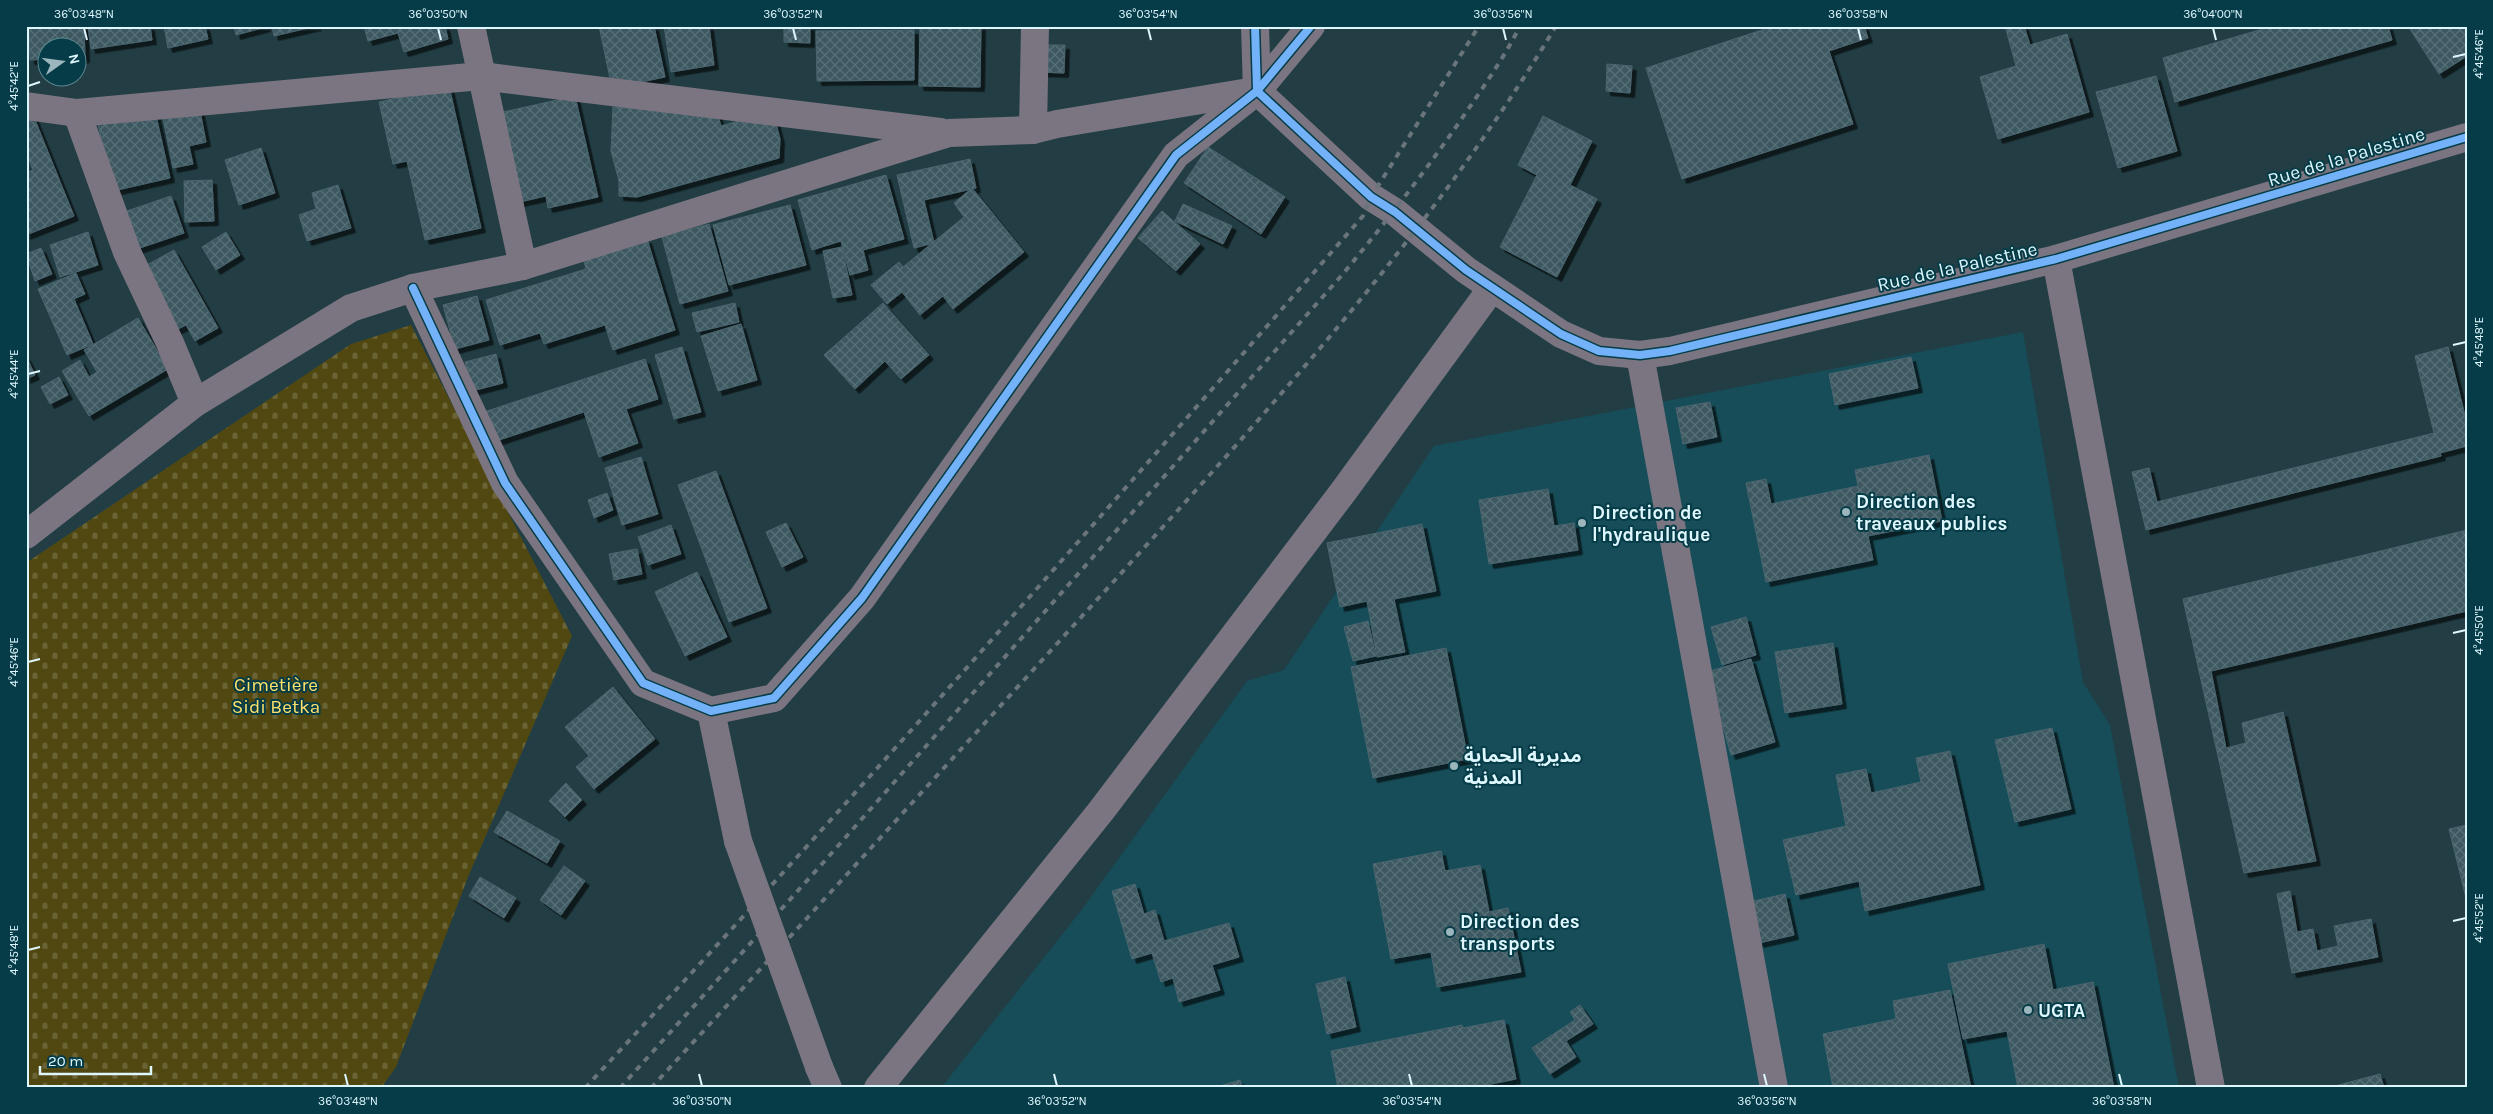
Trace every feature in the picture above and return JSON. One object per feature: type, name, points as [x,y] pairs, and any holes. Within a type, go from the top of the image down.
[{"type":"street","points":[[471,26],[523,266]]},
{"type":"street","points":[[1033,130],[1035,26]]},
{"type":"street","points":[[1255,26],[1257,91]]},
{"type":"street","points":[[413,288],[506,483],[643,683],[710,711],[774,698],[862,598],[1176,155],[1257,91],[1311,26]]},
{"type":"street","points":[[26,106],[77,113],[481,76],[949,133],[1033,130],[1057,124],[1257,91]]},
{"type":"street","name":"Rue de la Palestine","points":[[1257,91],[1371,197],[1395,212],[1466,270],[1492,288],[1562,334],[1599,351],[1640,356],[2056,259],[2467,137]]},
{"type":"street","points":[[77,113],[127,252],[170,343],[195,403]]},
{"type":"street","points":[[26,535],[195,403],[351,308],[413,288],[523,266],[949,133]]},
{"type":"street","points":[[2056,259],[2211,1088]]},
{"type":"street","points":[[878,1088],[1101,811],[1343,492],[1492,288]]},
{"type":"street","points":[[1640,356],[1774,1088]]},
{"type":"street","points":[[710,711],[738,841],[824,1078]]},
{"type":"shaded area","points":[[2023,332],[2083,682],[2110,725],[2179,1088],[941,1088],[1080,912],[1247,681],[1284,670],[1434,446]]},
{"type":"green space","name":"Cimetière Sidi Betka","points":[[411,325],[572,636],[468,877],[396,1067],[381,1088],[26,1088],[26,563],[351,344]]},
{"type":"building","points":[[29,26],[84,26],[84,38],[38,38],[38,60],[30,60]]},
{"type":"building","points":[[88,26],[150,26],[152,40],[91,49]]},
{"type":"building","points":[[164,26],[205,26],[208,39],[168,48]]},
{"type":"building","points":[[234,26],[266,26],[266,27],[236,35]]},
{"type":"building","points":[[272,26],[317,26],[274,36]]},
{"type":"building","points":[[364,26],[445,26],[448,39],[404,52],[398,33],[368,41]]},
{"type":"building","points":[[599,26],[654,26],[665,77],[612,88]]},
{"type":"building","points":[[664,26],[709,26],[714,65],[671,72]]},
{"type":"building","points":[[784,26],[810,26],[810,43],[784,42]]},
{"type":"building","points":[[920,26],[981,26],[980,87],[919,86]]},
{"type":"building","points":[[1774,26],[1864,26],[1868,38],[1829,51],[1853,124],[1682,179],[1646,68]]},
{"type":"building","points":[[2005,26],[2024,26],[2030,45],[2067,34],[2089,112],[1998,139],[1980,77],[2016,66]]},
{"type":"building","points":[[2273,26],[2388,26],[2392,40],[2175,102],[2163,58]]},
{"type":"building","points":[[2408,26],[2467,26],[2467,56],[2439,74]]},
{"type":"building","points":[[914,30],[914,80],[817,81],[816,31]]},
{"type":"building","points":[[1039,45],[1065,45],[1064,73],[1038,72]]},
{"type":"building","points":[[1607,64],[1632,66],[1630,93],[1606,91]]},
{"type":"building","points":[[2156,76],[2177,151],[2118,168],[2096,92]]},
{"type":"building","points":[[449,86],[481,228],[425,240],[407,161],[393,164],[379,102]]},
{"type":"building","points":[[575,96],[598,197],[548,208],[546,196],[511,204],[490,115]]},
{"type":"building","points":[[198,101],[206,142],[189,146],[193,164],[173,168],[161,109]]},
{"type":"building","points":[[613,107],[717,113],[721,126],[749,118],[775,120],[780,139],[779,158],[637,197],[619,196],[619,181],[611,151]]},
{"type":"building","points":[[155,111],[170,178],[113,191],[98,124]]},
{"type":"building","points":[[33,115],[74,216],[26,235],[26,173],[33,170],[26,153],[26,118]]},
{"type":"building","points":[[1543,116],[1592,141],[1570,185],[1597,199],[1557,277],[1500,247],[1537,175],[1518,165]]},
{"type":"building","points":[[1208,147],[1285,197],[1261,234],[1184,183]]},
{"type":"building","points":[[261,148],[275,193],[239,205],[225,160]]},
{"type":"building","points":[[970,159],[976,188],[924,200],[934,243],[914,248],[897,175]]},
{"type":"building","points":[[886,175],[904,239],[863,250],[868,270],[850,275],[841,241],[812,250],[798,200]]},
{"type":"building","points":[[212,180],[214,221],[185,222],[184,181]]},
{"type":"building","points":[[338,185],[351,228],[307,241],[299,215],[316,209],[312,193]]},
{"type":"building","points":[[972,188],[1024,252],[953,309],[943,296],[920,315],[902,292],[887,304],[871,285],[899,262],[903,267],[964,217],[954,203]]},
{"type":"building","points":[[171,196],[184,233],[134,250],[121,213]]},
{"type":"building","points":[[1183,204],[1232,226],[1223,244],[1175,221]]},
{"type":"building","points":[[790,205],[806,265],[729,285],[713,225]]},
{"type":"building","points":[[1162,211],[1200,244],[1176,271],[1138,238]]},
{"type":"building","points":[[709,224],[728,291],[680,304],[662,237]]},
{"type":"building","points":[[88,232],[98,265],[60,277],[50,245]]},
{"type":"building","points":[[226,232],[240,255],[216,270],[202,247]]},
{"type":"building","points":[[647,239],[675,330],[613,350],[605,325],[544,344],[540,333],[500,345],[486,300],[586,269],[583,258]]},
{"type":"building","points":[[842,247],[852,295],[833,298],[823,251]]},
{"type":"building","points":[[41,248],[52,274],[35,281],[26,254]]},
{"type":"building","points":[[174,250],[218,328],[195,341],[186,325],[170,333],[136,271]]},
{"type":"building","points":[[76,273],[85,294],[74,299],[93,344],[67,355],[38,289]]},
{"type":"building","points":[[477,296],[489,340],[455,349],[443,305]]},
{"type":"building","points":[[735,303],[739,322],[697,332],[692,313]]},
{"type":"building","points":[[883,303],[929,355],[901,379],[885,361],[855,389],[824,355]]},
{"type":"building","points":[[138,318],[168,369],[89,416],[62,371],[80,360],[89,377],[97,372],[84,350]]},
{"type":"building","points":[[741,324],[757,380],[718,391],[701,336]]},
{"type":"building","points":[[682,347],[701,412],[674,419],[655,355]]},
{"type":"building","points":[[2448,347],[2467,424],[2467,446],[2440,453],[2441,456],[2146,530],[2132,472],[2149,468],[2157,502],[2434,433],[2415,356]]},
{"type":"building","points":[[496,354],[503,383],[472,391],[465,362]]},
{"type":"building","points":[[26,356],[35,375],[26,379]]},
{"type":"building","points":[[1911,357],[1918,388],[1835,405],[1829,374]]},
{"type":"building","points":[[645,359],[658,399],[626,409],[638,443],[599,457],[584,412],[493,442],[484,412]]},
{"type":"building","points":[[59,377],[68,395],[50,404],[41,387]]},
{"type":"building","points":[[1710,402],[1717,437],[1683,444],[1676,408]]},
{"type":"building","name":"Direction des traveaux publics","points":[[1929,455],[1942,521],[1868,536],[1873,560],[1766,582],[1746,483],[1766,479],[1771,504],[1858,486],[1855,470]]},
{"type":"building","points":[[641,457],[658,514],[622,525],[605,468]]},
{"type":"building","points":[[716,471],[767,608],[729,622],[678,485]]},
{"type":"building","points":[[1548,489],[1554,526],[1574,523],[1578,550],[1489,564],[1479,500]]},
{"type":"building","points":[[607,493],[613,510],[594,518],[588,500]]},
{"type":"building","points":[[786,523],[803,557],[782,567],[766,532]]},
{"type":"building","points":[[1422,524],[1436,591],[1394,599],[1405,652],[1377,657],[1367,601],[1340,607],[1327,543]]},
{"type":"building","points":[[671,525],[681,554],[648,565],[638,537]]},
{"type":"building","points":[[2467,530],[2467,611],[2211,671],[2226,748],[2246,743],[2242,723],[2283,712],[2316,861],[2244,873],[2183,599]]},
{"type":"building","points":[[637,549],[642,574],[614,580],[609,554]]},
{"type":"building","points":[[697,572],[727,637],[685,656],[655,592]]},
{"type":"building","points":[[1746,617],[1756,655],[1722,665],[1711,627]]},
{"type":"building","points":[[1368,621],[1376,656],[1353,661],[1344,627]]},
{"type":"building","points":[[1833,643],[1842,704],[1785,713],[1775,652]]},
{"type":"building","points":[[1446,648],[1468,759],[1373,778],[1351,667]]},
{"type":"building","points":[[1751,659],[1775,742],[1731,755],[1707,672]]},
{"type":"building","points":[[613,687],[655,739],[594,789],[576,767],[589,756],[565,727]]},
{"type":"building","points":[[2052,728],[2071,809],[2015,822],[1995,740]]},
{"type":"building","points":[[1950,751],[1980,885],[1865,911],[1859,881],[1796,895],[1783,840],[1846,826],[1836,775],[1866,769],[1871,793],[1921,782],[1916,758]]},
{"type":"building","points":[[566,783],[582,800],[565,817],[549,801]]},
{"type":"building","points":[[507,811],[560,841],[547,863],[494,832]]},
{"type":"building","points":[[2467,825],[2467,902],[2449,829]]},
{"type":"building","name":"Direction des transports","points":[[1441,851],[1445,871],[1480,865],[1489,912],[1508,908],[1521,972],[1437,987],[1431,952],[1391,959],[1373,864]]},
{"type":"building","points":[[564,866],[585,881],[561,915],[540,900]]},
{"type":"building","points":[[480,877],[516,898],[504,918],[469,896]]},
{"type":"building","points":[[1135,884],[1144,914],[1155,910],[1164,941],[1229,923],[1239,957],[1212,965],[1220,990],[1179,1002],[1173,978],[1161,982],[1152,953],[1132,959],[1112,891]]},
{"type":"building","points":[[2290,891],[2297,932],[2313,929],[2317,951],[2338,946],[2334,926],[2371,919],[2378,957],[2292,973],[2277,894]]},
{"type":"building","points":[[1785,894],[1794,935],[1759,943],[1749,902]]},
{"type":"building","name":"UGTA","points":[[2044,944],[2053,990],[2093,982],[2114,1088],[2018,1088],[2007,1031],[1963,1039],[1948,964]]},
{"type":"building","points":[[1345,977],[1356,1027],[1327,1034],[1316,984]]},
{"type":"building","points":[[1950,990],[1971,1088],[1833,1088],[1823,1034],[1896,1019],[1893,1001]]},
{"type":"building","points":[[1580,1005],[1593,1024],[1566,1041],[1576,1057],[1550,1074],[1532,1048],[1575,1020],[1570,1012]]},
{"type":"building","points":[[1504,1020],[1516,1079],[1472,1088],[1338,1088],[1331,1051],[1462,1025],[1463,1028]]},
{"type":"building","points":[[2380,1074],[2384,1088],[2335,1088],[2335,1086]]},
{"type":"building","points":[[1240,1080],[1242,1088],[1213,1088]]},
{"type":"railway","points":[[585,1088],[881,764],[1363,216],[1371,197],[1479,26]]},
{"type":"railway","points":[[620,1088],[822,864],[1342,275],[1375,235],[1452,132],[1495,69],[1520,26]]},
{"type":"railway","points":[[651,1088],[1115,580],[1292,381],[1349,314],[1458,174],[1509,101],[1556,26]]},
{"type":"cycle path","points":[[1255,26],[1257,91],[1371,197],[1395,212],[1466,270],[1561,334],[1599,351],[1640,355],[1670,351],[2056,259],[2467,137]]},
{"type":"cycle path","points":[[413,288],[505,483],[643,683],[711,711],[774,698],[862,598],[1176,155],[1257,91],[1311,26]]},
{"type":"place","name":"Direction des traveaux publics","points":[[1846,512]]},
{"type":"place","name":"Direction de l'hydraulique","points":[[1582,523]]},
{"type":"place","name":"مديرية الحماية المدنية","points":[[1454,766]]},
{"type":"place","name":"Direction des transports","points":[[1450,932]]},
{"type":"place","name":"UGTA","points":[[2028,1010]]}]
